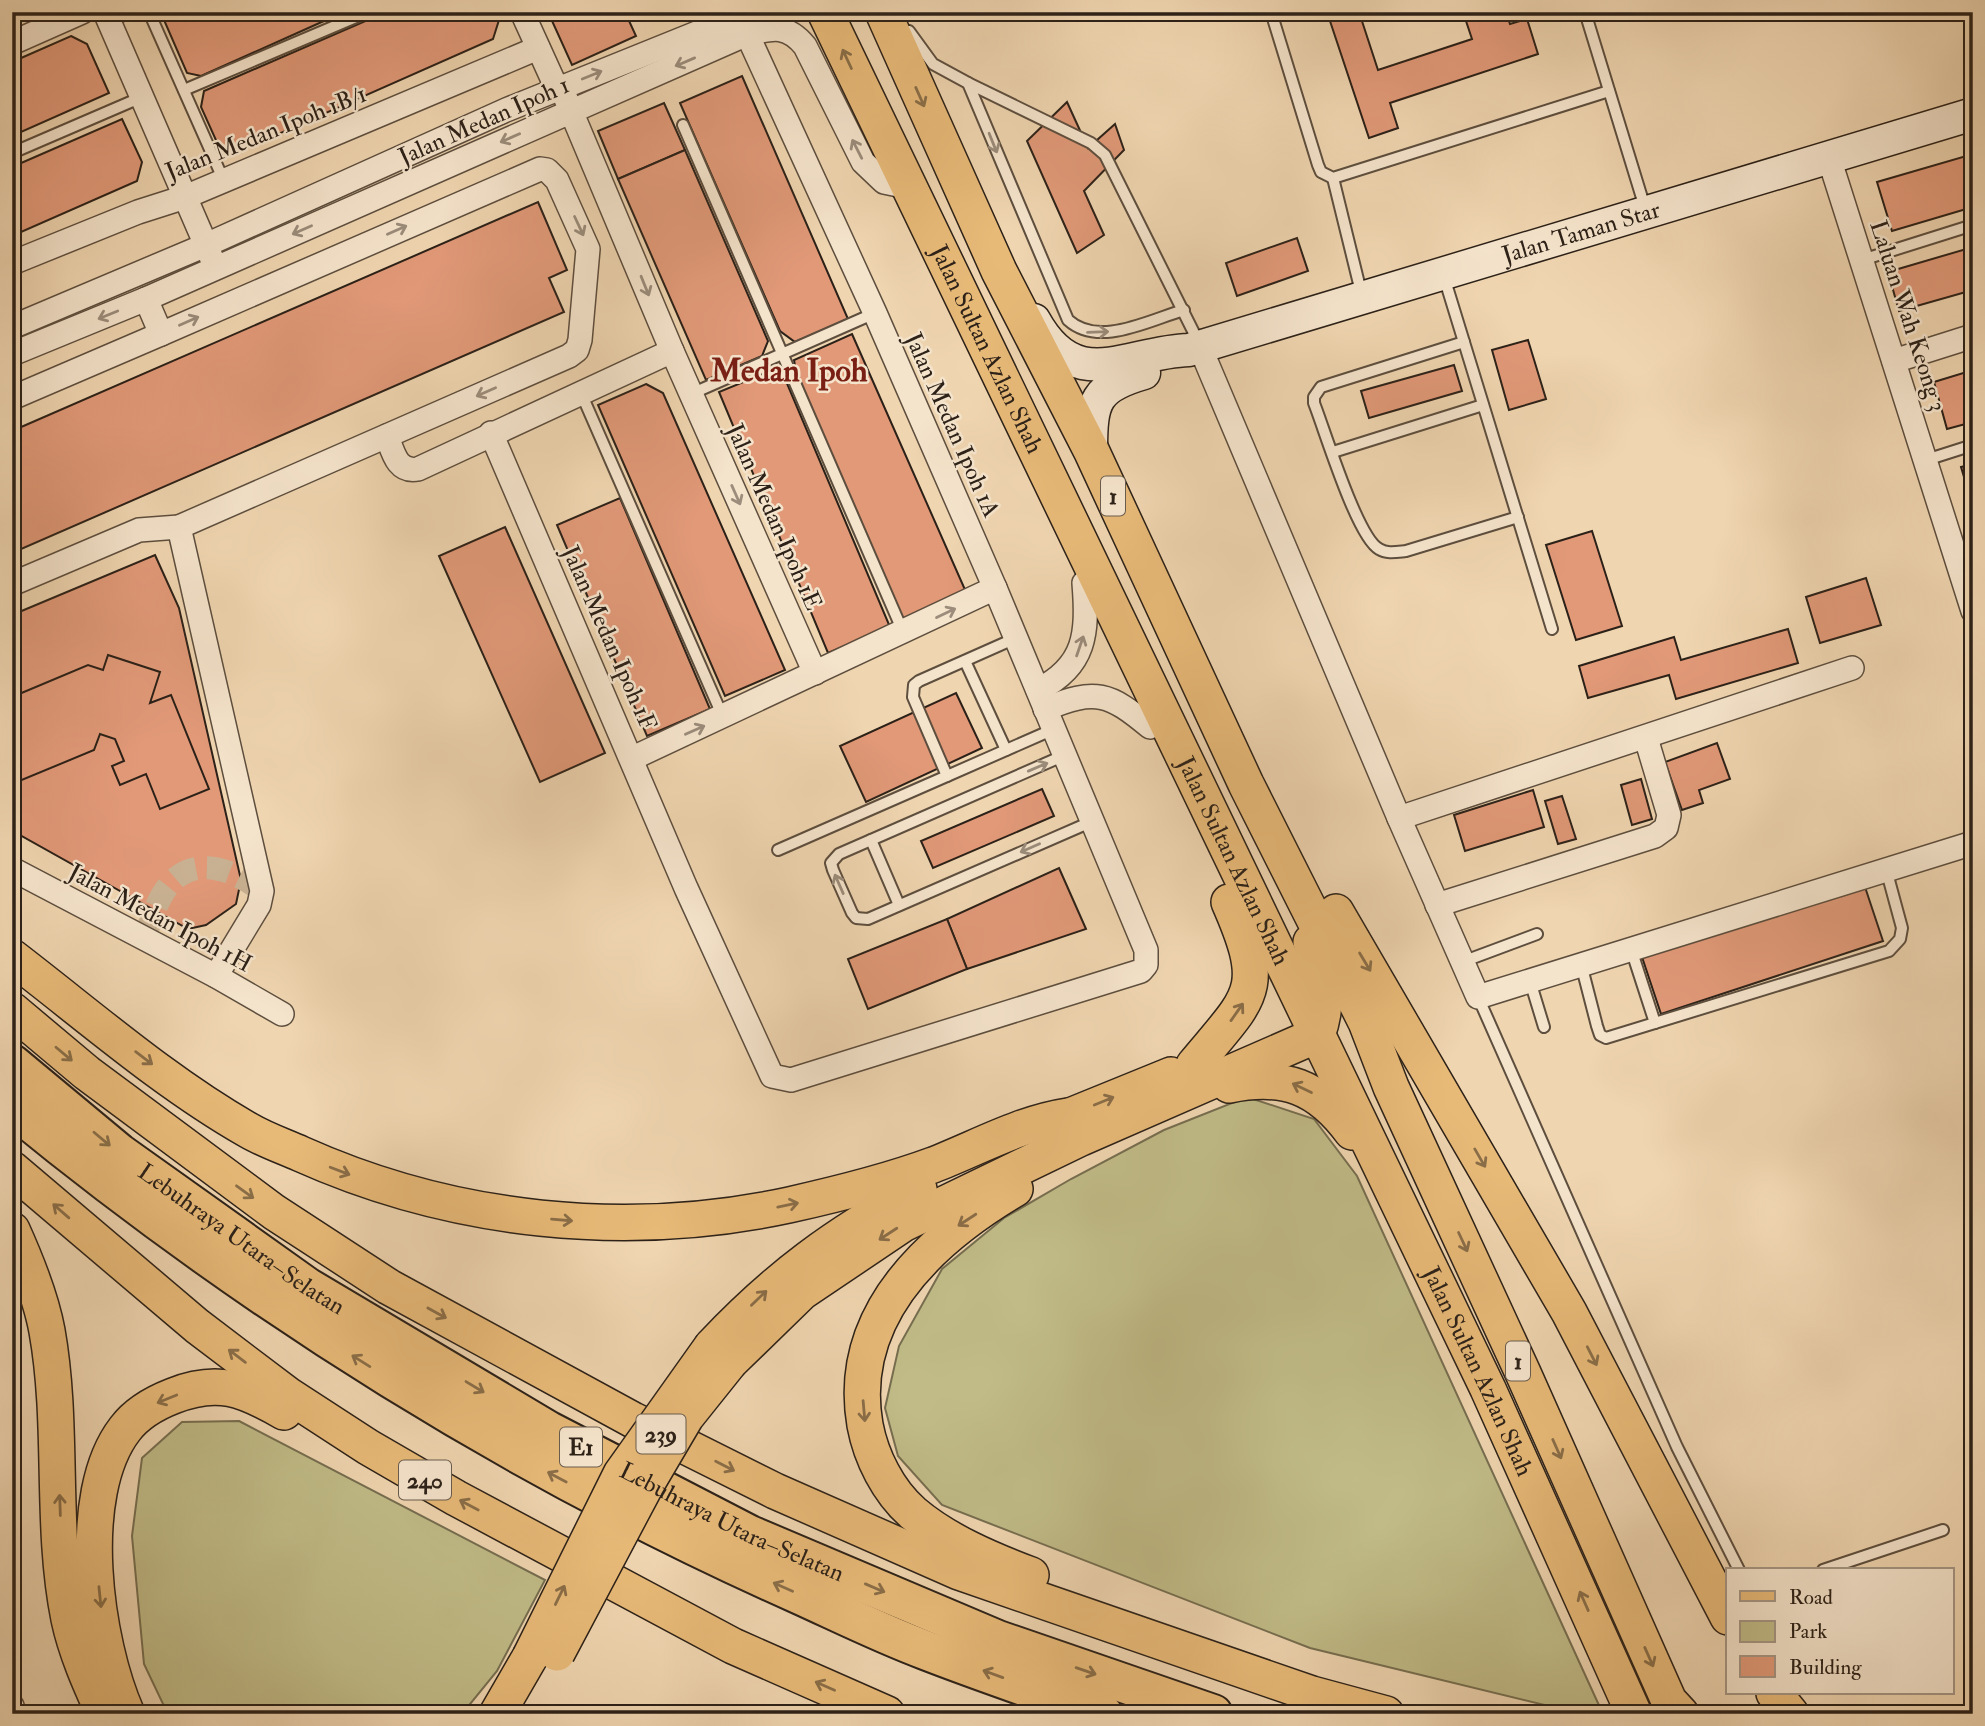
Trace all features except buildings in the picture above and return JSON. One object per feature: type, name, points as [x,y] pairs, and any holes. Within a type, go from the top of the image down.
[{"type":"highway","name":"Lebuhraya Utara–Selatan","points":[[12,1064],[119,1153],[307,1287],[550,1431],[762,1540],[998,1640],[1213,1714]]},
{"type":"highway","name":"Lebuhraya Utara–Selatan","points":[[12,1107],[217,1266],[359,1360],[513,1453],[745,1570],[923,1650],[1103,1714]]},
{"type":"main road","name":"Jalan Sultan Azlan Shah","points":[[825,12],[1008,390],[1307,979],[1316,1024],[1382,1172],[1488,1389],[1633,1711]]},
{"type":"main road","name":"Jalan Sultan Azlan Shah","points":[[894,18],[999,271],[1091,450],[1246,784],[1346,979],[1391,1087],[1524,1373],[1674,1710]]},
{"type":"main road","points":[[999,271],[1054,409],[1320,961],[1307,979]]},
{"type":"main road","points":[[1008,390],[1011,439],[1084,583],[1247,943],[1252,966],[1251,982],[1245,999],[1191,1079]]},
{"type":"main road","points":[[1246,784],[1280,818],[1434,1077],[1569,1312],[1722,1568],[1726,1601]]},
{"type":"main road","points":[[12,957],[185,1089],[250,1131],[339,1171],[421,1198],[510,1215],[641,1223],[719,1217],[786,1205],[929,1166],[1040,1120],[1074,1127]]},
{"type":"main road","name":"239","points":[[12,1010],[87,1073],[274,1212],[389,1287],[633,1420],[775,1491],[959,1572],[1312,1693],[1386,1714]]},
{"type":"main road","points":[[523,1714],[540,1662],[621,1474],[721,1354],[771,1286],[817,1249],[858,1222],[1316,1024],[1347,1034],[1391,1087]]},
{"type":"main road","points":[[1191,1079],[1258,1079],[1296,1084],[1320,1098],[1343,1119],[1382,1172]]},
{"type":"main road","points":[[1074,1127],[1062,1161],[956,1227],[928,1254],[886,1306],[863,1360],[863,1415],[869,1446],[896,1494],[913,1513],[950,1538],[1017,1570],[1223,1649],[1312,1693]]},
{"type":"main road","name":"240","points":[[12,1169],[197,1326],[288,1395],[368,1447],[456,1498],[733,1646],[887,1714]]},
{"type":"main road","points":[[12,1230],[47,1330],[57,1439],[62,1570],[82,1714]]},
{"type":"main road","points":[[127,1714],[112,1675],[104,1634],[95,1524],[100,1484],[125,1429],[152,1405],[187,1391],[222,1386],[251,1393],[328,1433],[368,1447]]},
{"type":"main road","points":[[69,1620],[86,1675],[104,1714]]},
{"type":"main road","points":[[497,1714],[540,1662]]},
{"type":"main road","points":[[1775,1694],[1791,1714]]},
{"type":"street","points":[[12,43],[82,12]]},
{"type":"street","points":[[522,12],[557,89]]},
{"type":"street","points":[[107,17],[216,269]]},
{"type":"street","name":"Jalan Medan Ipoh 1","points":[[12,327],[206,245],[506,110],[743,19],[791,31],[797,36],[863,162],[884,182],[908,187]]},
{"type":"street","name":"Jalan Medan Ipoh 1","points":[[12,354],[216,269],[573,110],[743,19]]},
{"type":"street","name":"Jalan Medan Ipoh 1A","points":[[633,758],[686,888],[769,1070],[772,1076],[784,1081],[1029,1008],[1141,971],[1146,965],[1146,950],[995,588],[743,19]]},
{"type":"street","name":"Jalan Medan Ipoh 1B/1","points":[[12,263],[138,212],[185,197],[538,48]]},
{"type":"street","points":[[506,110],[562,96],[573,110]]},
{"type":"street","name":"Jalan Medan Ipoh 1E","points":[[573,110],[672,351],[815,673]]},
{"type":"street","name":"Jalan Taman Star","points":[[1091,450],[1092,411],[1105,389],[1119,380],[1167,364],[1195,349],[1973,114]]},
{"type":"street","name":"Laluan Wah Keong 3","points":[[1829,158],[1926,460],[1965,552],[1973,611]]},
{"type":"street","points":[[12,398],[533,171],[547,170],[557,180],[588,249],[577,349],[179,527],[139,530],[12,584]]},
{"type":"street","name":"Jalan Taman Star","points":[[999,271],[1019,293],[1051,345],[1078,363],[1111,365],[1164,351],[1195,349]]},
{"type":"street","points":[[146,299],[161,334]]},
{"type":"street","points":[[1894,361],[1973,336]]},
{"type":"street","points":[[1195,349],[1478,997],[1973,843]]},
{"type":"street","points":[[387,436],[397,461],[406,469],[412,470],[672,351]]},
{"type":"street","name":"Jalan Medan Ipoh 1F","points":[[491,433],[633,758],[904,634],[995,588]]},
{"type":"street","points":[[179,527],[262,891],[260,905],[216,976]]},
{"type":"street","points":[[1046,709],[1056,681],[1074,661],[1085,631],[1084,583]]},
{"type":"street","points":[[1399,818],[1852,668]]},
{"type":"street","points":[[1046,709],[1079,696],[1106,696],[1122,704],[1150,727]]},
{"type":"street","points":[[1437,905],[1655,836],[1666,828],[1669,815],[1646,738]]},
{"type":"street","name":"Jalan Medan Ipoh 1H","points":[[12,869],[216,976],[282,1014]]},
{"type":"street","points":[[12,1706],[14,1714]]},
{"type":"lane","points":[[107,17],[131,12]]},
{"type":"lane","points":[[149,12],[224,181]]},
{"type":"lane","points":[[184,90],[368,12]]},
{"type":"lane","points":[[1271,12],[1318,165],[1321,172],[1333,178],[1609,91]]},
{"type":"lane","points":[[1585,12],[1647,214]]},
{"type":"lane","points":[[894,18],[933,64],[1101,150],[1184,310],[1195,349]]},
{"type":"lane","points":[[968,83],[1068,320],[1086,332],[1096,334],[1184,310]]},
{"type":"lane","points":[[12,153],[142,97]]},
{"type":"lane","points":[[683,125],[904,634]]},
{"type":"lane","points":[[1333,178],[1363,299]]},
{"type":"lane","points":[[1862,260],[1973,225]]},
{"type":"lane","points":[[1444,275],[1552,629]]},
{"type":"lane","points":[[691,394],[875,313]]},
{"type":"lane","points":[[1464,342],[1321,387],[1314,397],[1314,403],[1358,517],[1369,541],[1379,549],[1391,553],[1405,551],[1518,517]]},
{"type":"lane","points":[[580,391],[723,717]]},
{"type":"lane","points":[[1333,452],[1483,405]]},
{"type":"lane","points":[[1926,460],[1973,445]]},
{"type":"lane","points":[[947,776],[912,691],[919,681],[1016,638]]},
{"type":"lane","points":[[965,661],[1006,750]]},
{"type":"lane","points":[[778,850],[1006,750],[1046,709]]},
{"type":"lane","points":[[1065,755],[839,853],[831,863],[833,870],[856,918],[868,919],[1093,821]]},
{"type":"lane","points":[[871,840],[899,905]]},
{"type":"lane","points":[[1581,964],[1600,1034],[1606,1038],[1889,951],[1900,939],[1902,928],[1886,869]]},
{"type":"lane","points":[[1462,962],[1537,934]]},
{"type":"lane","points":[[1630,949],[1655,1023]]},
{"type":"lane","points":[[1530,981],[1544,1027]]},
{"type":"lane","points":[[1478,997],[1677,1447],[1722,1568]]},
{"type":"lane","points":[[1829,1568],[1944,1530]]},
{"type":"green space","points":[[1247,1097],[1314,1119],[1357,1176],[1603,1714],[1582,1714],[1310,1648],[942,1505],[898,1456],[885,1408],[899,1346],[942,1269],[1004,1218],[1071,1179],[1164,1130]]},
{"type":"green space","points":[[239,1421],[545,1580],[497,1671],[462,1714],[173,1714],[163,1704],[144,1664],[132,1536],[142,1458],[182,1422]]},
{"type":"tunnel","points":[[144,938],[165,890],[180,875],[192,870],[204,868],[228,872],[262,891]]},
{"type":"district","name":"Medan Ipoh","points":[[789,371]]}]
